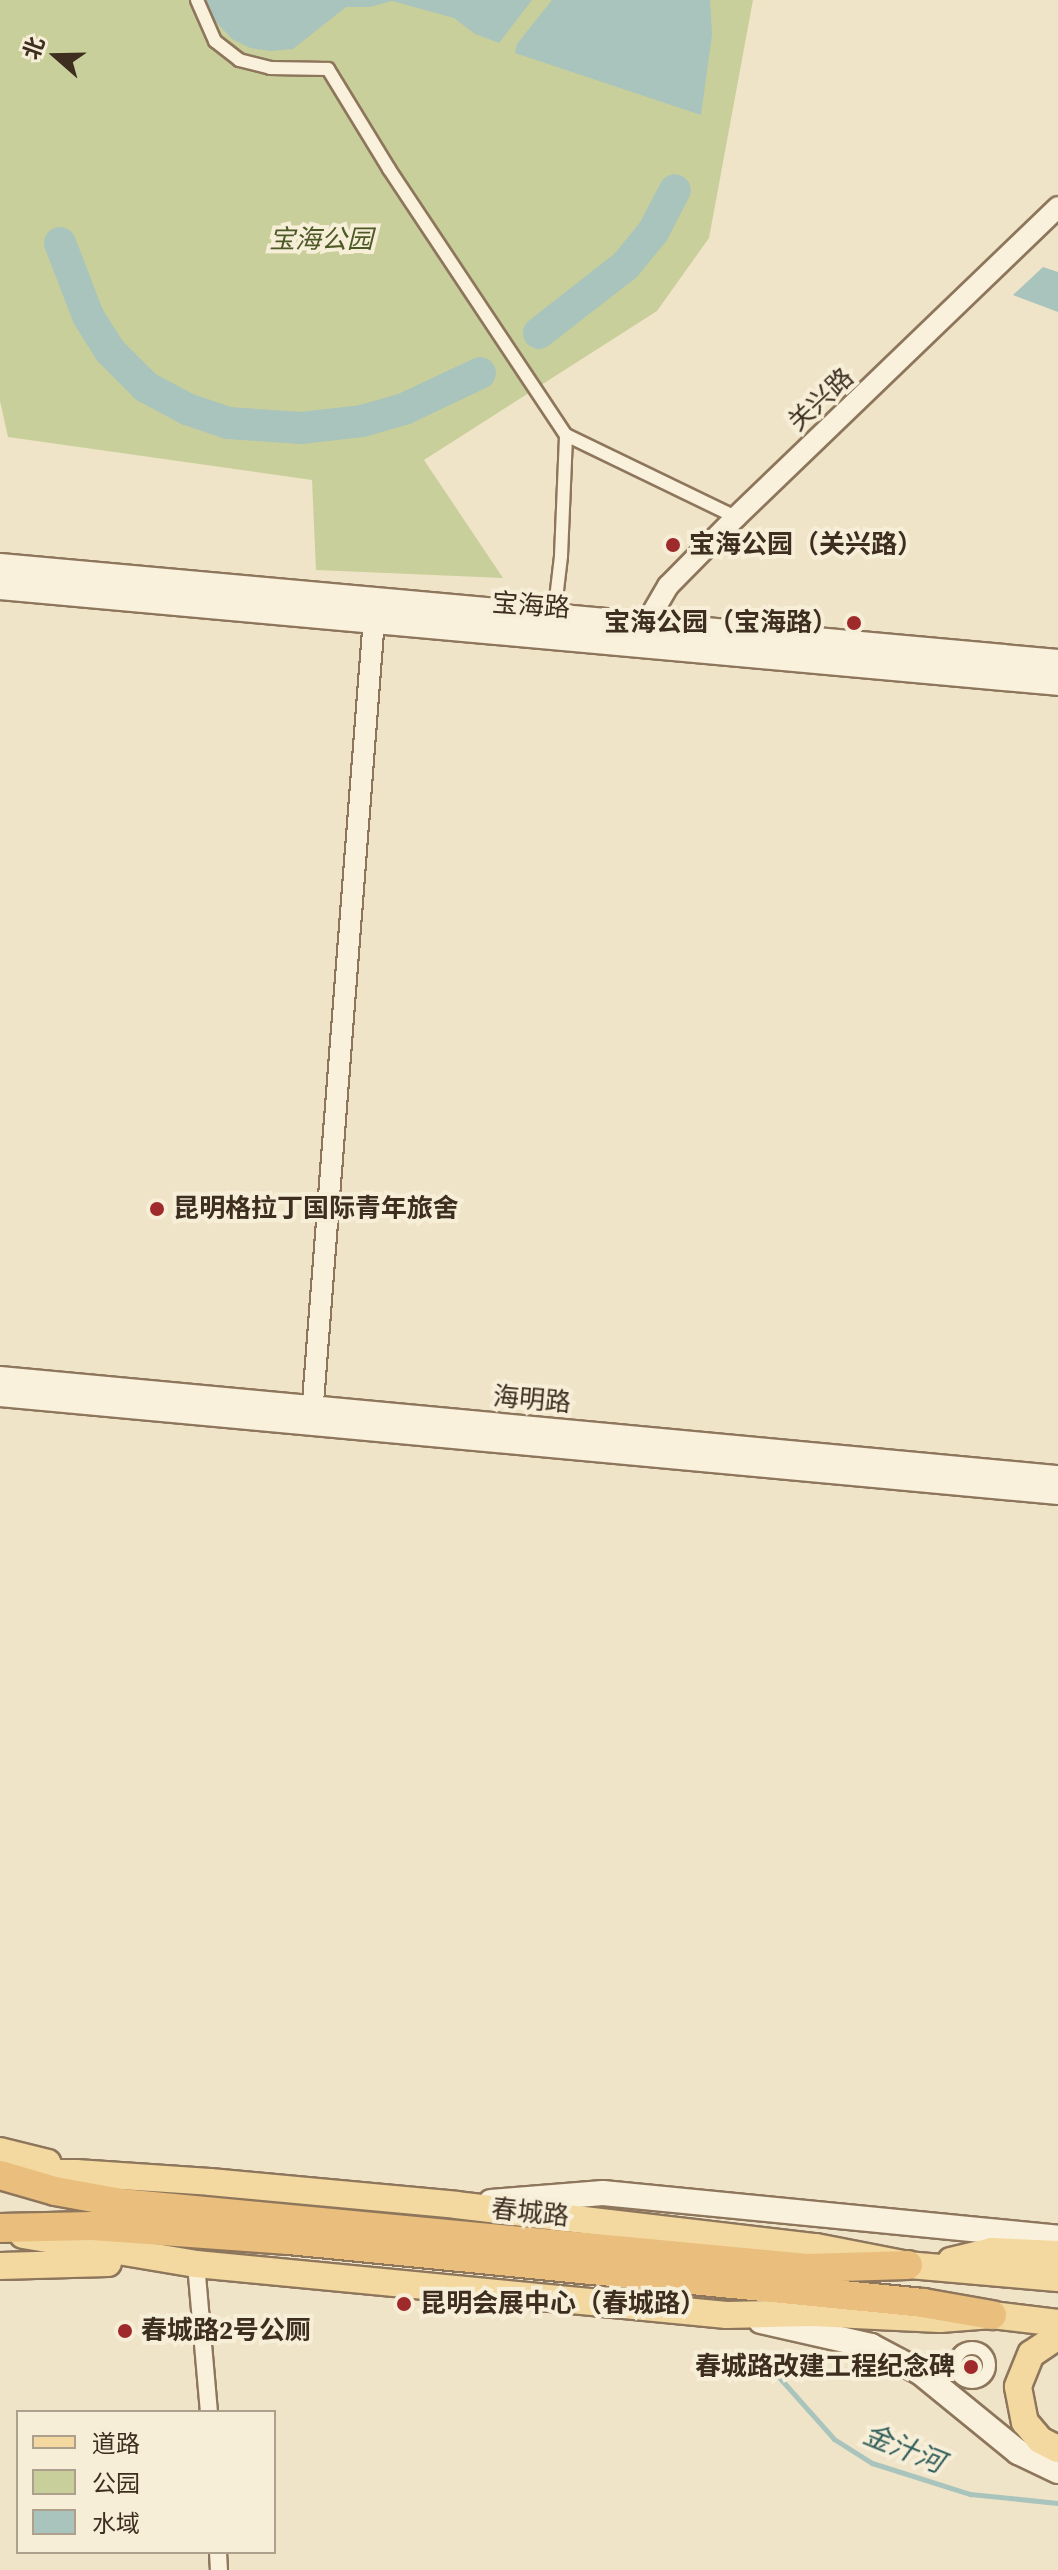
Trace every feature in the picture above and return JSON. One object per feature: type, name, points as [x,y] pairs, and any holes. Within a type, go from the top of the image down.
[{"type":"highway","points":[[0,2174],[95,2199],[383,2238],[923,2303],[992,2315]]},
{"type":"highway","points":[[0,2230],[34,2224],[129,2227],[383,2238],[807,2268],[918,2266]]},
{"type":"main road","name":"宝海路","points":[[0,566],[374,612],[554,616],[641,633],[1058,683]]},
{"type":"main road","name":"宝海路","points":[[0,587],[1058,662]]},
{"type":"main road","points":[[0,2151],[38,2162],[199,2182]]},
{"type":"main road","name":"春城路","points":[[0,2174],[76,2173],[456,2205],[816,2247],[918,2266],[1058,2278]]},
{"type":"main road","points":[[456,2205],[603,2193],[1058,2238]]},
{"type":"main road","points":[[0,2230],[196,2264],[727,2315],[826,2333],[871,2346],[920,2372],[1018,2452],[1058,2471]]},
{"type":"main road","points":[[918,2266],[992,2251],[1058,2254]]},
{"type":"main road","points":[[0,2266],[45,2263],[196,2264]]},
{"type":"main road","points":[[727,2315],[812,2313],[940,2319],[992,2315],[1058,2323]]},
{"type":"main road","points":[[1058,2336],[1031,2354],[1020,2375],[1018,2399],[1032,2432],[1058,2449]]},
{"type":"street","points":[[197,0],[215,41],[239,60],[270,68],[328,69],[389,169],[566,435],[736,517]]},
{"type":"street","name":"关兴路","points":[[641,633],[668,586],[1058,207]]},
{"type":"street","points":[[554,616],[561,556],[566,435]]},
{"type":"street","points":[[312,1414],[374,612]]},
{"type":"street","name":"海明路","points":[[0,1377],[312,1414],[1058,1494]]},
{"type":"street","name":"海明路","points":[[0,1396],[312,1414],[1058,1476]]},
{"type":"street","points":[[196,2264],[209,2410]]},
{"type":"green space","name":"宝海公园","points":[[0,0],[753,0],[709,238],[657,311],[424,460],[503,578],[316,570],[312,480],[8,437],[0,401]]},
{"type":"water","points":[[204,0],[532,0],[499,43],[475,34],[454,18],[392,1],[370,7],[346,7],[293,49],[270,51],[250,48],[232,39],[207,12]]},
{"type":"water","points":[[552,0],[710,0],[712,35],[701,115],[515,53],[517,44]]},
{"type":"water","points":[[1043,267],[1058,272],[1058,312],[1013,295]]},
{"type":"waterway","points":[[539,333],[626,265],[653,232],[675,190]]},
{"type":"waterway","points":[[60,243],[88,316],[110,351],[146,387],[187,409],[228,423],[301,428],[362,421],[404,409],[480,373]]},
{"type":"waterway","name":"金汁河","points":[[769,2366],[834,2439],[872,2463],[970,2494],[1058,2503]]},
{"type":"place","name":"宝海公园（关兴路）","points":[[673,545]]},
{"type":"place","name":"宝海公园（宝海路）","points":[[854,623]]},
{"type":"place","name":"昆明格拉丁国际青年旅舍","points":[[157,1209]]},
{"type":"place","name":"昆明会展中心（春城路）","points":[[404,2304]]},
{"type":"place","name":"春城路2号公厕","points":[[125,2331]]},
{"type":"place","name":"春城路改建工程纪念碑","points":[[971,2367]]}]
